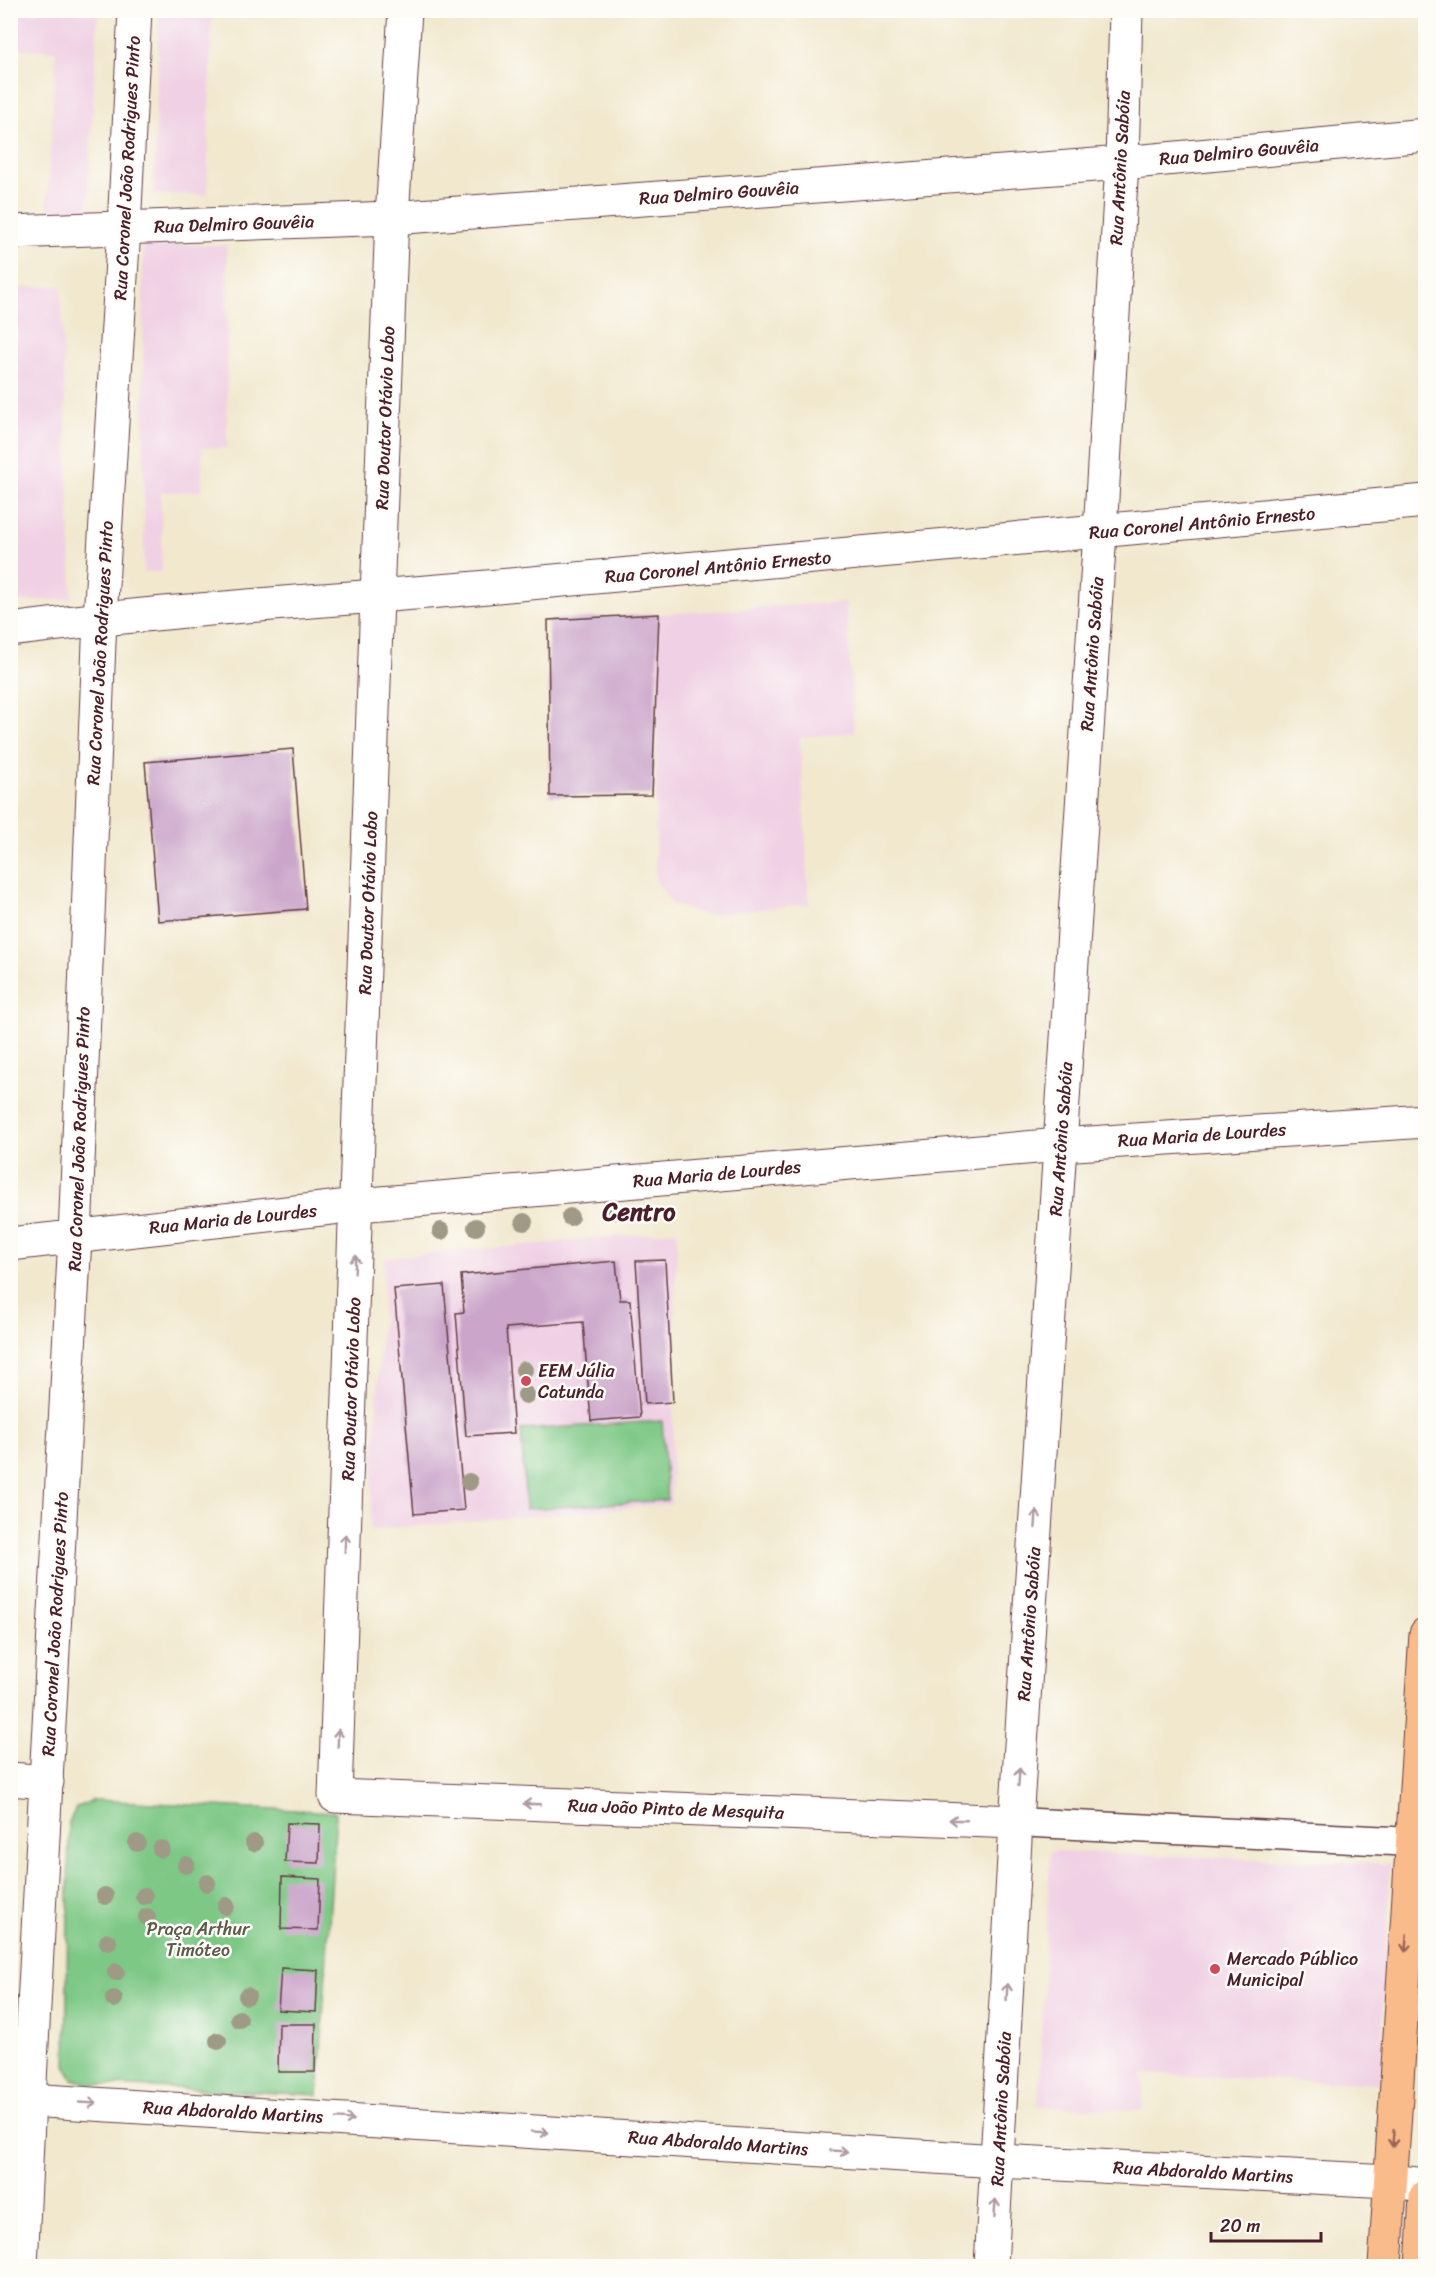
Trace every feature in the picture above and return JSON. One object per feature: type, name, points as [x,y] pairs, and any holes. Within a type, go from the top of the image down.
[{"type":"main road","points":[[1385,2266],[1390,2181],[1419,1842],[1425,1634]]},
{"type":"main road","points":[[1422,2266],[1425,2196]]},
{"type":"street","name":"Rua Coronel João Rodrigues Pinto","points":[[21,2266],[20,2100],[47,1782],[75,1237],[100,618],[135,10]]},
{"type":"street","name":"Rua Doutor Otávio Lobo","points":[[335,1796],[392,218],[405,10]]},
{"type":"street","name":"Rua Antônio Sabóia","points":[[991,2266],[1016,1822],[1100,532],[1122,163],[1126,10]]},
{"type":"street","name":"Rua Delmiro Gouvêia","points":[[10,232],[392,218],[1122,163],[1425,135]]},
{"type":"street","name":"Rua Coronel Antônio Ernesto","points":[[10,630],[100,618],[378,597],[1425,501]]},
{"type":"street","name":"Rua Maria de Lourdes","points":[[10,1244],[358,1205],[1060,1145],[1425,1121]]},
{"type":"street","points":[[10,1779],[47,1782]]},
{"type":"street","name":"Rua João Pinto de Mesquita","points":[[335,1796],[1016,1822]]},
{"type":"street","points":[[1016,1822],[1419,1842]]},
{"type":"street","name":"Rua Abdoraldo Martins","points":[[20,2100],[998,2161],[1390,2181],[1425,2185]]},
{"type":"shaded area","points":[[38,10],[98,11],[87,214],[47,212],[56,51],[11,48],[11,12],[37,13]]},
{"type":"shaded area","points":[[159,11],[212,11],[207,195],[154,194]]},
{"type":"shaded area","points":[[143,245],[227,245],[227,448],[202,448],[202,491],[161,492],[162,572],[144,572]]},
{"type":"shaded area","points":[[61,286],[72,599],[11,602],[11,288]]},
{"type":"shaded area","points":[[846,602],[854,732],[800,738],[809,904],[705,915],[672,904],[655,879],[659,614]]},
{"type":"shaded area","name":"EEM Júlia Catunda","points":[[677,1231],[671,1504],[370,1530],[385,1258]]},
{"type":"shaded area","name":"Mercado Público Municipal","points":[[1050,1851],[1390,1864],[1380,2084],[1144,2074],[1142,2110],[1038,2106]]},
{"type":"green space","points":[[662,1421],[667,1500],[526,1509],[521,1430]]},
{"type":"green space","name":"Praça Arthur Timóteo","points":[[93,1800],[336,1812],[318,2095],[89,2084],[73,2079],[66,2067],[69,1822],[76,1808]]},
{"type":"building","points":[[659,614],[652,795],[550,796],[548,620]]},
{"type":"building","points":[[293,749],[306,909],[158,921],[145,762]]},
{"type":"building","points":[[665,1260],[673,1402],[645,1404],[636,1261]]},
{"type":"building","points":[[616,1261],[620,1300],[630,1300],[640,1417],[591,1421],[583,1322],[506,1328],[514,1433],[466,1436],[456,1313],[464,1312],[461,1275]]},
{"type":"building","points":[[444,1285],[464,1510],[414,1514],[394,1289]]},
{"type":"building","points":[[287,1823],[320,1824],[319,1863],[285,1862]]},
{"type":"building","points":[[282,1877],[320,1879],[318,1930],[281,1929]]},
{"type":"building","points":[[281,1968],[318,1970],[316,2012],[278,2010]]},
{"type":"building","points":[[279,2024],[316,2024],[315,2072],[278,2072]]},
{"type":"place","name":"EEM Júlia Catunda","points":[[526,1381]]},
{"type":"place","name":"Mercado Público Municipal","points":[[1215,1969]]},
{"type":"district","name":"Centro","points":[[639,1212]]}]
